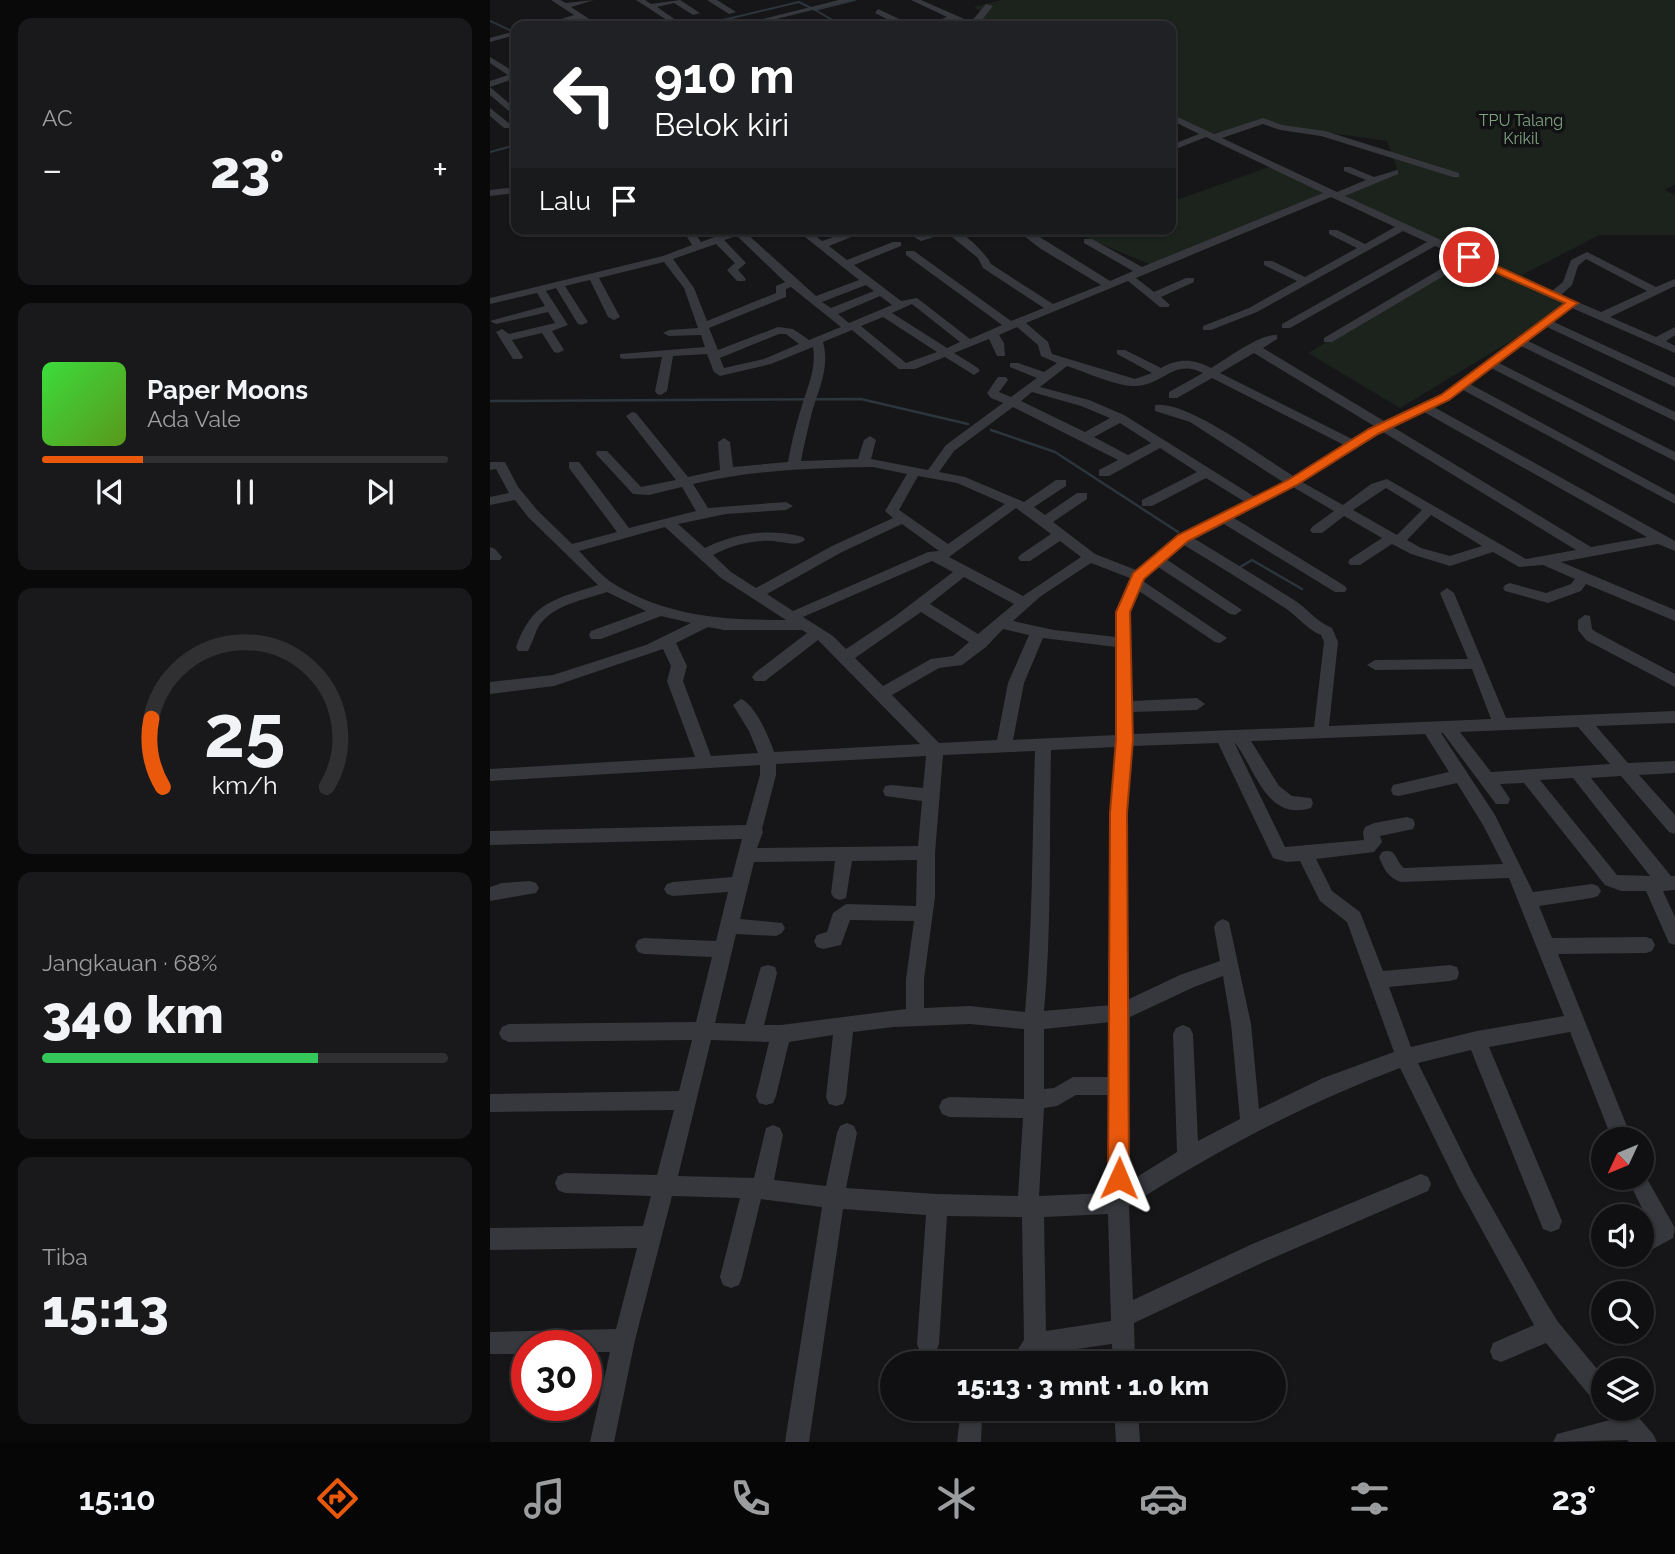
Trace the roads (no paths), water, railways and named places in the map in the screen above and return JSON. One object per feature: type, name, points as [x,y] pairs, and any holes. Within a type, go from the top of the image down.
[{"type":"street","points":[[555,0],[588,21]]},
{"type":"street","points":[[565,6],[590,0]]},
{"type":"street","points":[[640,0],[673,21]]},
{"type":"street","points":[[652,6],[676,0],[696,13]]},
{"type":"street","points":[[711,0],[732,12]]},
{"type":"street","points":[[761,21],[849,0]]},
{"type":"street","points":[[915,0],[954,14]]},
{"type":"street","points":[[934,0],[964,21]]},
{"type":"street","points":[[976,21],[989,6]]},
{"type":"street","points":[[878,11],[897,21]]},
{"type":"street","points":[[937,21],[954,14]]},
{"type":"street","points":[[564,21],[581,16]]},
{"type":"street","points":[[536,18],[539,21]]},
{"type":"street","points":[[490,40],[511,35]]},
{"type":"street","points":[[490,59],[511,74]]},
{"type":"street","points":[[490,84],[511,77]]},
{"type":"street","points":[[490,90],[511,109]]},
{"type":"street","points":[[490,104],[502,101]]},
{"type":"street","points":[[490,111],[507,126]]},
{"type":"street","points":[[1176,119],[1435,242],[1675,350]]},
{"type":"street","points":[[1176,146],[1263,121],[1280,127],[1322,133],[1456,175]]},
{"type":"street","points":[[1348,169],[1373,180]]},
{"type":"street","points":[[748,235],[792,283],[905,368],[1333,194],[1395,172]]},
{"type":"street","points":[[494,193],[499,178]]},
{"type":"street","points":[[1207,328],[1253,310],[1403,227]]},
{"type":"street","points":[[1332,232],[1365,248]]},
{"type":"street","points":[[691,235],[698,246]]},
{"type":"street","points":[[490,301],[667,258],[729,235]]},
{"type":"street","points":[[808,235],[899,305]]},
{"type":"street","points":[[821,245],[849,235]]},
{"type":"street","points":[[955,235],[982,257],[987,266],[1051,309]]},
{"type":"street","points":[[1028,235],[1109,285]]},
{"type":"street","points":[[718,239],[741,263],[732,270],[741,279]]},
{"type":"street","points":[[1088,241],[1143,272]]},
{"type":"street","points":[[1286,326],[1435,242]]},
{"type":"street","points":[[847,264],[897,244]]},
{"type":"street","points":[[910,253],[1044,344],[1045,354],[1134,383],[1144,382],[1172,365],[1188,363],[1211,373],[1280,415],[1352,444]]},
{"type":"street","points":[[1554,295],[1568,284],[1570,270],[1578,258],[1587,255],[1657,292]]},
{"type":"street","points":[[1328,341],[1469,257]]},
{"type":"street","points":[[667,258],[688,288],[719,371],[761,363],[899,305],[916,301],[967,342]]},
{"type":"street","points":[[1268,263],[1306,281]]},
{"type":"street","points":[[593,276],[614,317]]},
{"type":"street","points":[[1129,277],[1164,305]]},
{"type":"street","points":[[1154,296],[1189,280]]},
{"type":"street","points":[[814,301],[865,281]]},
{"type":"street","points":[[1602,316],[1675,282]]},
{"type":"street","points":[[669,333],[704,328],[782,295],[780,288],[792,283]]},
{"type":"street","points":[[559,285],[582,322]]},
{"type":"street","points":[[497,327],[545,329],[562,324],[540,289]]},
{"type":"street","points":[[830,313],[880,292]]},
{"type":"street","points":[[1123,1351],[1118,1201],[1121,1086],[1118,813],[1125,740],[1123,612],[1136,580],[1156,559],[1183,538],[1293,482],[1352,444],[1463,386],[1573,303]]},
{"type":"street","points":[[497,327],[551,309]]},
{"type":"street","points":[[883,312],[974,371]]},
{"type":"street","points":[[1546,322],[1675,383]]},
{"type":"street","points":[[497,327],[517,356]]},
{"type":"street","points":[[545,329],[558,350]]},
{"type":"street","points":[[624,356],[713,353],[778,330],[789,331],[813,343],[822,354],[819,379],[810,399],[794,465]]},
{"type":"street","points":[[1657,342],[1675,330]]},
{"type":"street","points":[[991,332],[1001,354]]},
{"type":"street","points":[[1173,394],[1273,337]]},
{"type":"street","points":[[1521,342],[1675,416]]},
{"type":"street","points":[[1254,347],[1586,550]]},
{"type":"street","points":[[1121,352],[1160,372]]},
{"type":"street","points":[[662,391],[668,354]]},
{"type":"street","points":[[931,474],[950,448],[1065,362]]},
{"type":"street","points":[[1492,364],[1675,457]]},
{"type":"street","points":[[1014,365],[1046,377]]},
{"type":"street","points":[[1002,380],[993,393],[1087,436],[1128,460]]},
{"type":"street","points":[[1463,386],[1675,500]]},
{"type":"street","points":[[1031,387],[1085,403],[1120,418],[1254,502]]},
{"type":"street","points":[[1425,407],[1675,547]]},
{"type":"street","points":[[1137,429],[1159,413],[1194,419],[1293,482],[1416,551],[1450,561],[1494,547]]},
{"type":"street","points":[[632,416],[684,482],[704,513]]},
{"type":"street","points":[[1087,436],[1120,418]]},
{"type":"street","points":[[864,462],[870,440]]},
{"type":"street","points":[[724,442],[727,472]]},
{"type":"street","points":[[1104,473],[1160,443]]},
{"type":"street","points":[[602,454],[638,491],[649,492],[727,472],[794,465],[864,462],[960,480],[1020,505],[1090,557],[1136,580],[1220,638]]},
{"type":"street","points":[[574,465],[626,534]]},
{"type":"street","points":[[490,466],[500,466],[518,495],[608,587],[660,611],[706,622],[724,625],[805,625]]},
{"type":"street","points":[[914,472],[892,511],[962,572],[1026,604]]},
{"type":"street","points":[[1146,503],[1207,472]]},
{"type":"street","points":[[760,677],[805,625],[835,596],[932,556],[944,554],[1020,505],[1061,483]]},
{"type":"street","points":[[1317,530],[1384,483],[1396,486],[1521,563],[1546,561],[1586,550],[1659,539]]},
{"type":"street","points":[[490,501],[518,495]]},
{"type":"street","points":[[1044,522],[1082,496]]},
{"type":"street","points":[[570,549],[704,513],[786,506]]},
{"type":"street","points":[[1355,562],[1394,540],[1431,508]]},
{"type":"street","points":[[1223,518],[1340,589]]},
{"type":"street","points":[[757,594],[836,549],[902,519]]},
{"type":"street","points":[[668,522],[726,575],[805,625],[845,657],[936,749],[926,853],[925,914],[915,979],[915,1017]]},
{"type":"street","points":[[1025,558],[1061,534]]},
{"type":"street","points":[[703,554],[740,537],[798,540]]},
{"type":"street","points":[[1183,538],[1290,604],[1308,617],[1313,626],[1327,632],[1331,642],[1321,731]]},
{"type":"street","points":[[490,552],[495,556],[490,558]]},
{"type":"street","points":[[881,694],[936,663],[957,661],[1036,593],[1090,557]]},
{"type":"street","points":[[1156,559],[1235,610]]},
{"type":"street","points":[[1546,561],[1675,616]]},
{"type":"street","points":[[845,657],[921,605],[962,572]]},
{"type":"street","points":[[1510,588],[1548,598],[1561,591],[1576,588],[1583,578]]},
{"type":"street","points":[[523,647],[527,630],[546,608],[608,587]]},
{"type":"street","points":[[1447,593],[1500,723]]},
{"type":"street","points":[[921,605],[981,643]]},
{"type":"street","points":[[596,635],[660,611]]},
{"type":"street","points":[[1585,620],[1585,630],[1591,636],[1675,681]]},
{"type":"street","points":[[490,688],[554,680],[667,641],[706,622]]},
{"type":"street","points":[[1002,624],[1123,643]]},
{"type":"street","points":[[1004,746],[1016,683],[1038,631]]},
{"type":"street","points":[[667,641],[679,666],[675,681],[705,761]]},
{"type":"street","points":[[1375,665],[1478,664]]},
{"type":"street","points":[[1124,707],[1197,704]]},
{"type":"street","points":[[602,1442],[624,1340],[687,1100],[739,884],[755,832],[769,759],[757,728],[741,705]]},
{"type":"street","points":[[490,775],[936,749],[1675,717]]},
{"type":"street","points":[[1581,720],[1675,827]]},
{"type":"street","points":[[1438,726],[1461,776],[1489,820],[1528,900],[1617,1127]]},
{"type":"street","points":[[1438,726],[1487,778],[1502,799]]},
{"type":"street","points":[[1231,736],[1280,796],[1292,803],[1305,803]]},
{"type":"street","points":[[1231,736],[1279,853],[1305,854],[1368,847],[1373,842],[1371,832],[1374,830],[1407,824]]},
{"type":"street","points":[[1035,1344],[1030,1207],[1034,1021],[1041,942],[1039,904],[1043,744]]},
{"type":"street","points":[[1487,778],[1675,767]]},
{"type":"street","points":[[1578,773],[1664,883],[1675,937]]},
{"type":"street","points":[[1398,790],[1461,776]]},
{"type":"street","points":[[1531,777],[1533,785],[1611,880],[1621,884],[1664,883]]},
{"type":"street","points":[[891,792],[932,796]]},
{"type":"street","points":[[490,838],[755,832]]},
{"type":"street","points":[[748,855],[926,853]]},
{"type":"street","points":[[1305,854],[1326,896],[1354,917],[1405,1057],[1466,1181],[1550,1330],[1591,1380]]},
{"type":"street","points":[[840,893],[844,855]]},
{"type":"street","points":[[1388,857],[1393,869],[1401,875],[1514,871]]},
{"type":"street","points":[[673,889],[739,884]]},
{"type":"street","points":[[490,894],[502,890],[530,888]]},
{"type":"street","points":[[1528,900],[1592,891]]},
{"type":"street","points":[[823,941],[835,939],[839,918],[846,912],[925,914]]},
{"type":"street","points":[[729,926],[776,928]]},
{"type":"street","points":[[1223,928],[1241,1024],[1250,1123]]},
{"type":"street","points":[[1545,946],[1646,945]]},
{"type":"street","points":[[644,946],[723,949]]},
{"type":"street","points":[[509,1033],[704,1031],[781,1034],[915,1017],[970,1015],[1034,1021],[1119,1013],[1188,981],[1231,965]]},
{"type":"street","points":[[752,1034],[768,973]]},
{"type":"street","points":[[1378,981],[1450,973]]},
{"type":"street","points":[[565,1184],[758,1188],[834,1198],[937,1205],[1094,1206],[1118,1201],[1188,1157],[1250,1123],[1340,1081],[1405,1057],[1477,1040],[1575,1023]]},
{"type":"street","points":[[836,1097],[844,1024]]},
{"type":"street","points":[[766,1096],[781,1034]]},
{"type":"street","points":[[1184,1034],[1188,1157]]},
{"type":"street","points":[[1477,1040],[1551,1221]]},
{"type":"street","points":[[949,1107],[1034,1104],[1057,1097],[1073,1086],[1121,1086]]},
{"type":"street","points":[[490,1103],[687,1100]]},
{"type":"street","points":[[797,1442],[834,1198],[847,1133]]},
{"type":"street","points":[[732,1277],[773,1135]]},
{"type":"street","points":[[1029,1351],[1035,1344],[1122,1324],[1258,1253],[1421,1184]]},
{"type":"street","points":[[928,1344],[937,1205]]},
{"type":"street","points":[[1654,1210],[1665,1230],[1654,1237]]},
{"type":"street","points":[[490,1239],[651,1237]]},
{"type":"street","points":[[1501,1351],[1550,1330]]},
{"type":"street","points":[[490,1343],[624,1340]]},
{"type":"street","points":[[969,1442],[970,1421]]},
{"type":"street","points":[[1127,1421],[1128,1442]]},
{"type":"street","points":[[1626,1421],[1638,1435]]},
{"type":"street","points":[[1564,1442],[1638,1435]]},
{"type":"waterway","points":[[815,10],[855,0]]},
{"type":"waterway","points":[[719,21],[799,2],[815,10]]},
{"type":"waterway","points":[[815,10],[834,21]]},
{"type":"waterway","points":[[490,21],[511,31]]},
{"type":"waterway","points":[[490,152],[511,146]]},
{"type":"waterway","points":[[490,401],[861,399],[968,424]]},
{"type":"waterway","points":[[991,430],[1055,452],[1178,532]]},
{"type":"waterway","points":[[1237,569],[1252,560],[1302,589]]},
{"type":"park label","name":"TPU Talang Krikil","points":[[1521,129]]}]
